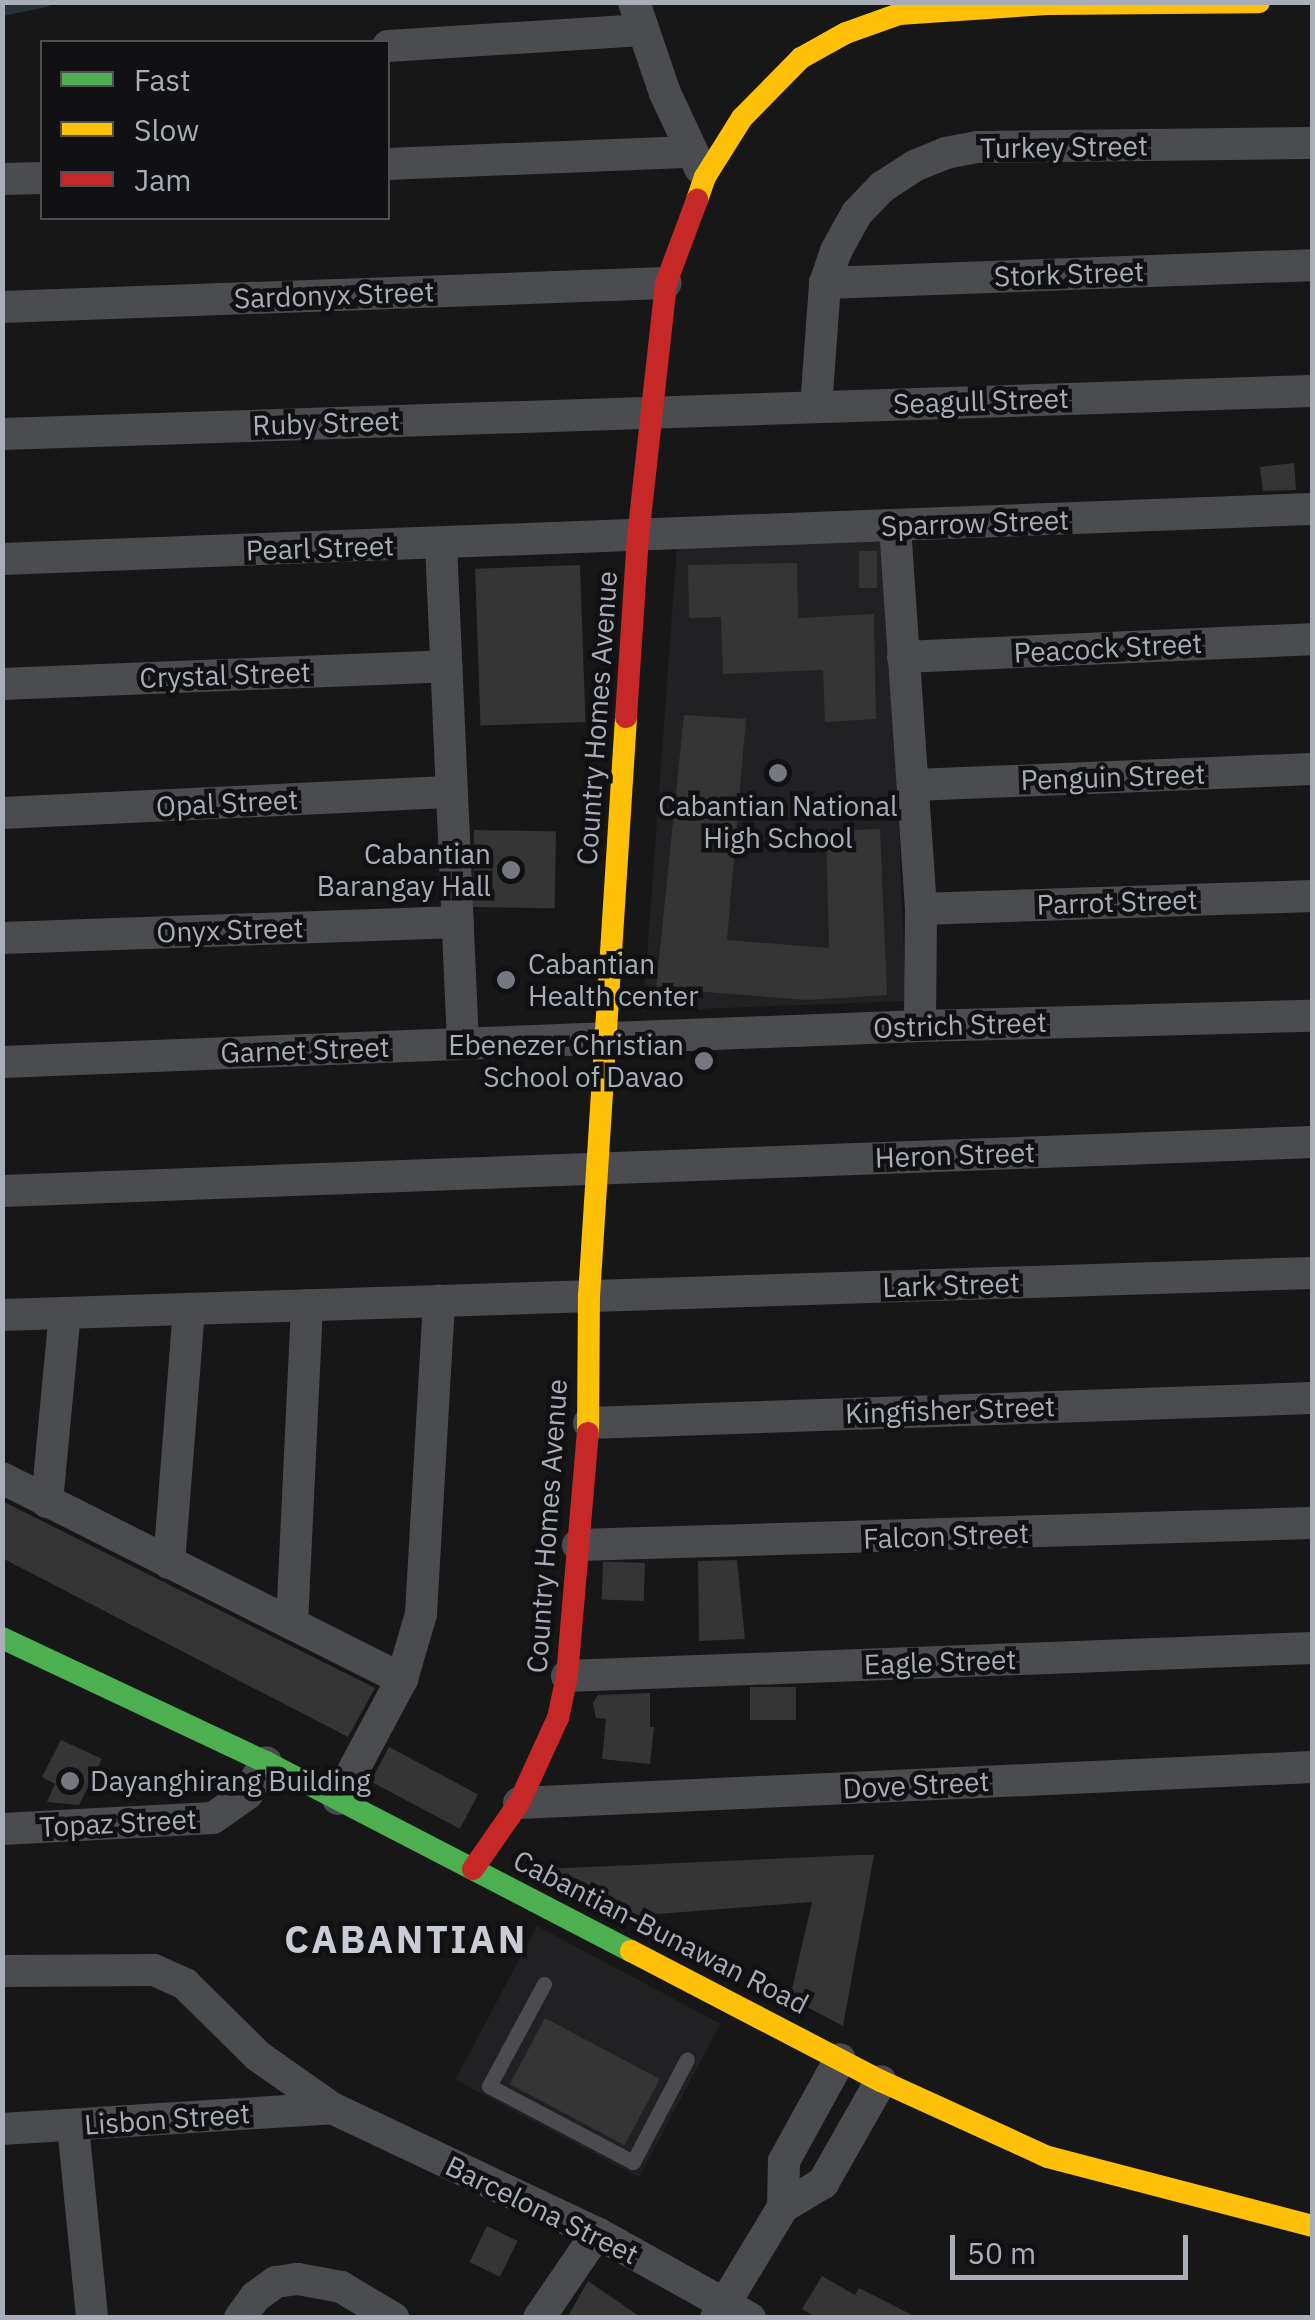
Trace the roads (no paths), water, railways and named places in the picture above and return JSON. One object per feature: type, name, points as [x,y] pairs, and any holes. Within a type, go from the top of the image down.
[{"type":"main road","name":"Country Homes Avenue","points":[[473,1869],[518,1804],[558,1718],[567,1676],[588,1424],[589,1296],[638,537],[666,283],[697,164],[801,58],[846,33],[899,14],[1047,4],[1259,2]]},
{"type":"main road","name":"Cabantian-Bunawan Road","points":[[2,1638],[266,1762],[880,2080],[1048,2157],[1312,2226]]},
{"type":"street","points":[[390,46],[638,16],[697,164],[390,164]]},
{"type":"street","name":"Turkey Street","points":[[816,406],[825,283],[836,251],[857,213],[882,187],[946,153],[977,147],[1312,143]]},
{"type":"street","points":[[2,180],[40,178]]},
{"type":"street","name":"Stork Street","points":[[825,283],[1312,265]]},
{"type":"street","name":"Sardonyx Street","points":[[2,307],[666,283]]},
{"type":"street","name":"Seagull Street","points":[[650,412],[1312,390]]},
{"type":"street","name":"Ruby Street","points":[[2,434],[650,412]]},
{"type":"street","name":"Sparrow Street","points":[[638,537],[1312,509]]},
{"type":"street","points":[[895,527],[921,908],[920,1026]]},
{"type":"street","name":"Pearl Street","points":[[2,559],[638,537]]},
{"type":"street","points":[[441,544],[463,1044]]},
{"type":"street","name":"Peacock Street","points":[[903,657],[1312,638]]},
{"type":"street","name":"Crystal Street","points":[[2,684],[447,666]]},
{"type":"street","name":"Penguin Street","points":[[914,785],[1312,769]]},
{"type":"street","name":"Opal Street","points":[[2,813],[452,792]]},
{"type":"street","name":"Parrot Street","points":[[921,908],[1312,896]]},
{"type":"street","name":"Onyx Street","points":[[2,938],[458,922]]},
{"type":"street","name":"Ostrich Street","points":[[607,1039],[1312,1016]]},
{"type":"street","name":"Garnet Street","points":[[2,1062],[607,1039]]},
{"type":"street","name":"Heron Street","points":[[2,1191],[1312,1142]]},
{"type":"street","name":"Lark Street","points":[[2,1315],[1312,1273]]},
{"type":"street","points":[[338,1800],[402,1679],[421,1614],[439,1301]]},
{"type":"street","points":[[292,1624],[307,1305]]},
{"type":"street","points":[[168,1563],[189,1308]]},
{"type":"street","points":[[47,1502],[64,1313]]},
{"type":"street","name":"Kingfisher Street","points":[[588,1424],[1312,1398]]},
{"type":"street","points":[[2,1478],[402,1679]]},
{"type":"street","name":"Falcon Street","points":[[578,1545],[1312,1523]]},
{"type":"street","name":"Eagle Street","points":[[567,1676],[1312,1648]]},
{"type":"street","name":"Topaz Street","points":[[2,1829],[213,1818],[247,1794],[266,1762]]},
{"type":"street","name":"Dove Street","points":[[518,1804],[1312,1767]]},
{"type":"street","name":"Barcelona Street","points":[[2,1971],[154,1970],[185,1984],[258,2056],[332,2108],[597,2234],[730,2313]]},
{"type":"street","points":[[730,2313],[783,2206],[784,2162],[840,2059]]},
{"type":"street","points":[[783,2206],[824,2183],[880,2080]]},
{"type":"street","name":"Lisbon Street","points":[[2,2129],[332,2108]]},
{"type":"street","points":[[73,2126],[92,2318]]},
{"type":"street","points":[[538,2318],[597,2234]]},
{"type":"street","points":[[240,2318],[255,2297],[276,2282],[298,2278],[341,2287],[393,2318]]},
{"type":"lane","points":[[544,1984],[489,2086],[505,2095],[633,2162],[687,2059]]},
{"type":"waterway","points":[[2,11],[46,2]]},
{"type":"place","name":"Cabantian National High School","points":[[778,773]]},
{"type":"place","name":"Cabantian Barangay Hall","points":[[511,870]]},
{"type":"place","name":"Cabantian Health center","points":[[506,980]]},
{"type":"place","name":"Ebenezer Christian School of Davao","points":[[704,1061]]},
{"type":"place","name":"Dayanghirang Building","points":[[70,1781]]},
{"type":"district","name":"CABANTIAN","points":[[406,1939]]}]
